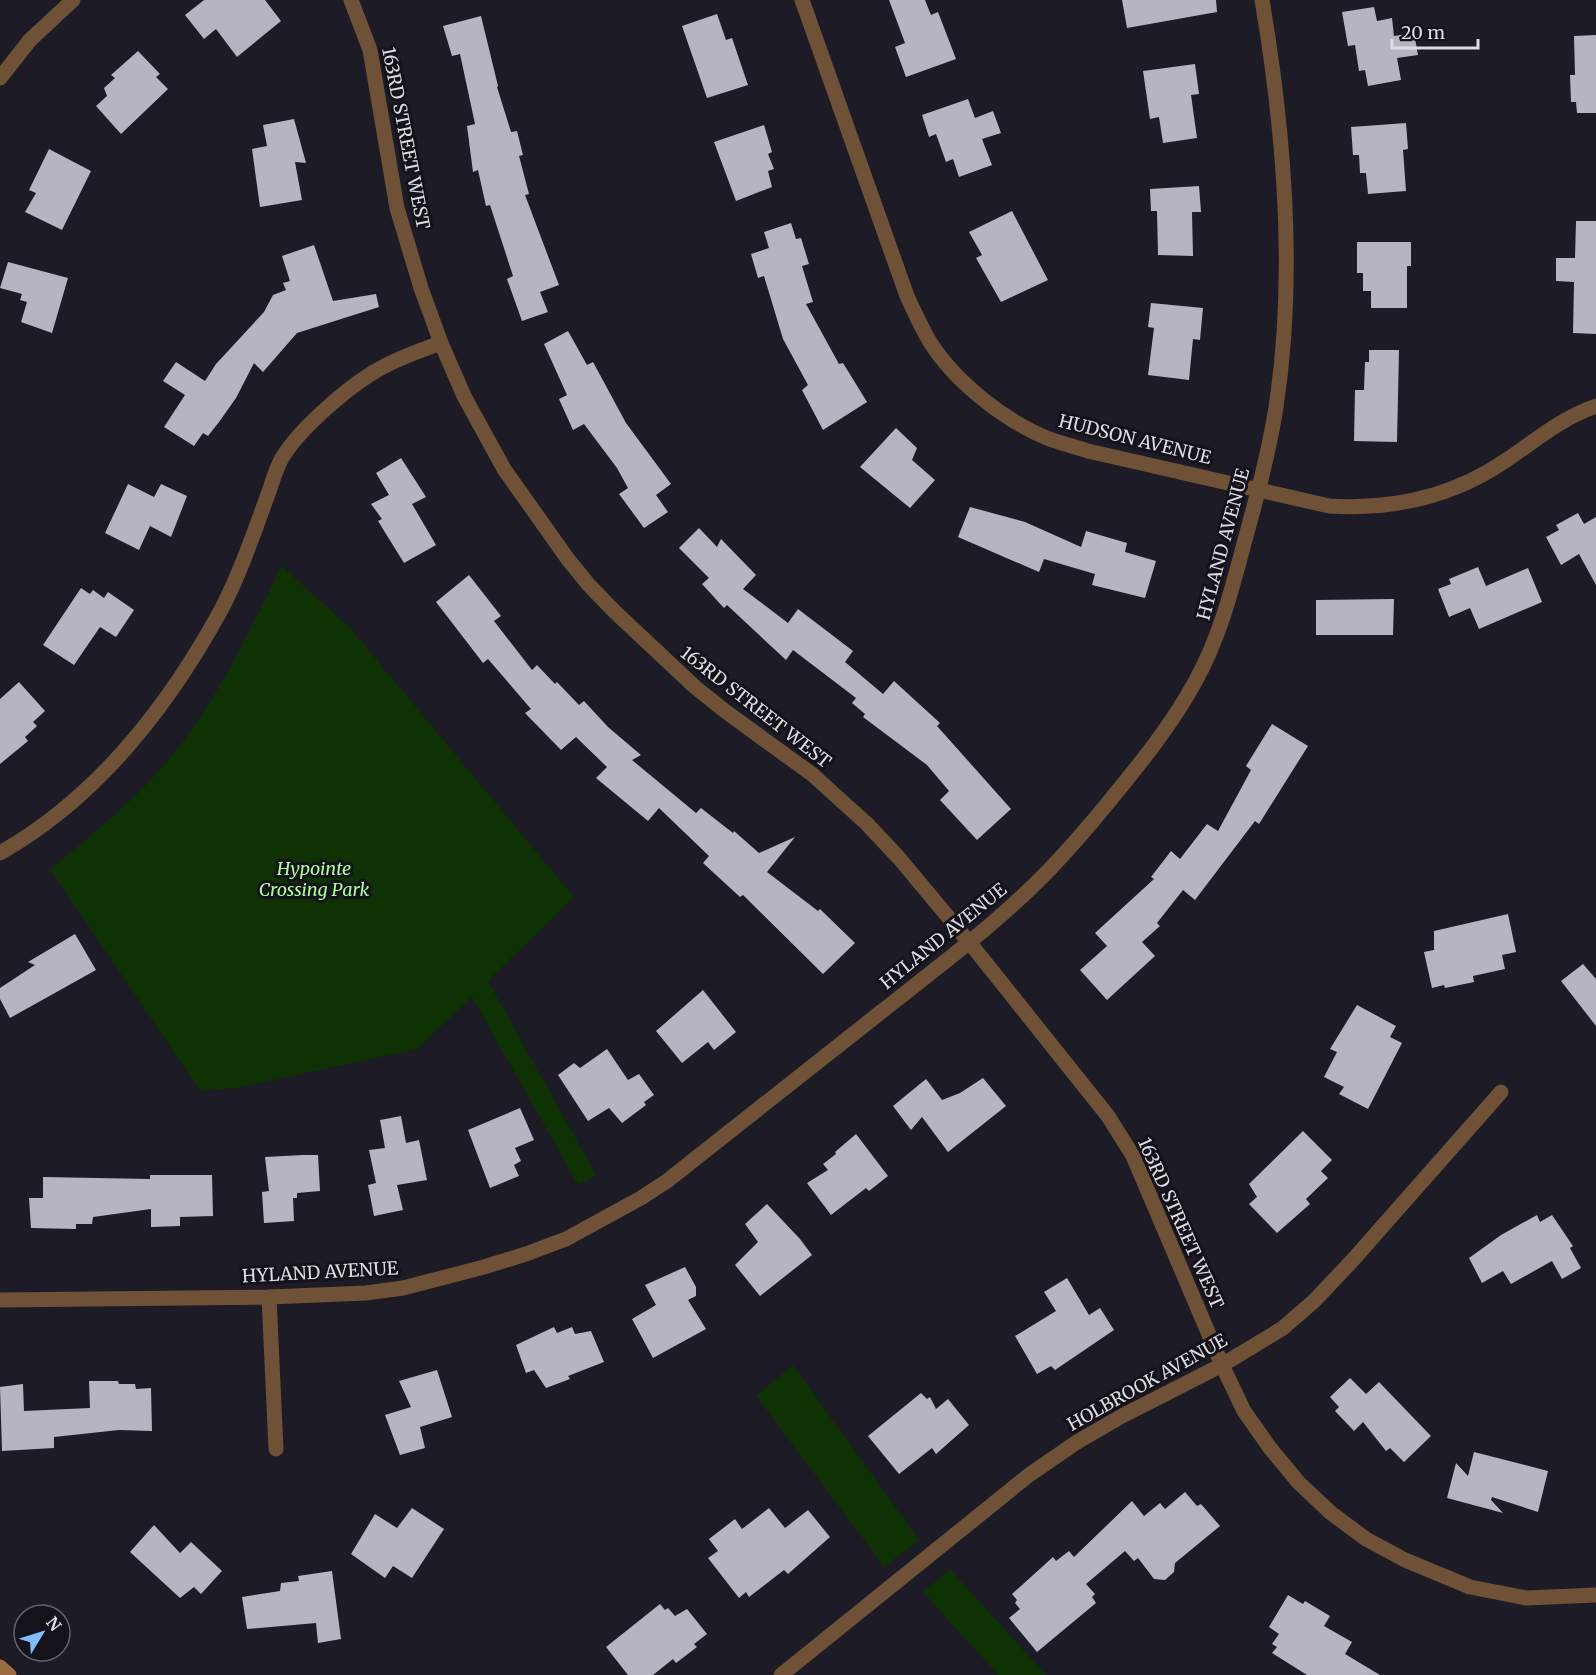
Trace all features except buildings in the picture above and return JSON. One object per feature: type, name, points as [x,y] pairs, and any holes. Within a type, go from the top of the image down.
[{"type":"street","points":[[0,78],[30,40],[73,0]]},
{"type":"street","name":"163RD STREET WEST","points":[[351,0],[370,50],[397,208],[411,259],[441,343],[465,396],[504,468],[545,529],[588,584],[642,639],[695,687],[839,797],[899,858],[1108,1116],[1133,1156],[1222,1365],[1244,1411],[1299,1484],[1330,1513],[1366,1539],[1434,1574],[1492,1593],[1526,1598],[1596,1595]]},
{"type":"street","name":"HUDSON AVENUE","points":[[802,0],[907,296],[931,343],[967,384],[1000,412],[1027,428],[1052,440],[1088,451],[1329,506],[1389,506],[1472,482],[1562,421],[1596,406]]},
{"type":"street","name":"HYLAND AVENUE","points":[[0,1300],[269,1297],[366,1293],[403,1288],[484,1267],[566,1239],[667,1181],[969,942],[1026,892],[1080,837],[1135,770],[1179,709],[1196,681],[1222,625],[1260,490],[1276,406],[1284,326],[1286,253],[1282,165],[1272,66],[1262,0]]},
{"type":"street","points":[[0,853],[43,825],[93,784],[135,738],[173,689],[234,585],[282,458],[301,435],[323,412],[366,377],[382,367],[441,343]]},
{"type":"street","name":"HOLBROOK AVENUE","points":[[781,1675],[1029,1475],[1077,1442],[1122,1416],[1222,1365],[1283,1328],[1314,1301],[1359,1254],[1501,1092]]},
{"type":"street","points":[[269,1297],[276,1449]]},
{"type":"street","points":[[0,1667],[9,1675]]},
{"type":"green space","name":"Hypointe Crossing Park","points":[[282,566],[351,629],[574,897],[488,981],[596,1175],[578,1185],[472,997],[417,1049],[237,1088],[200,1091],[50,869],[131,800],[174,753],[219,686]]},
{"type":"green space","points":[[793,1365],[919,1540],[884,1567],[756,1396]]},
{"type":"green space","points":[[950,1569],[1046,1675],[998,1675],[923,1592]]}]
